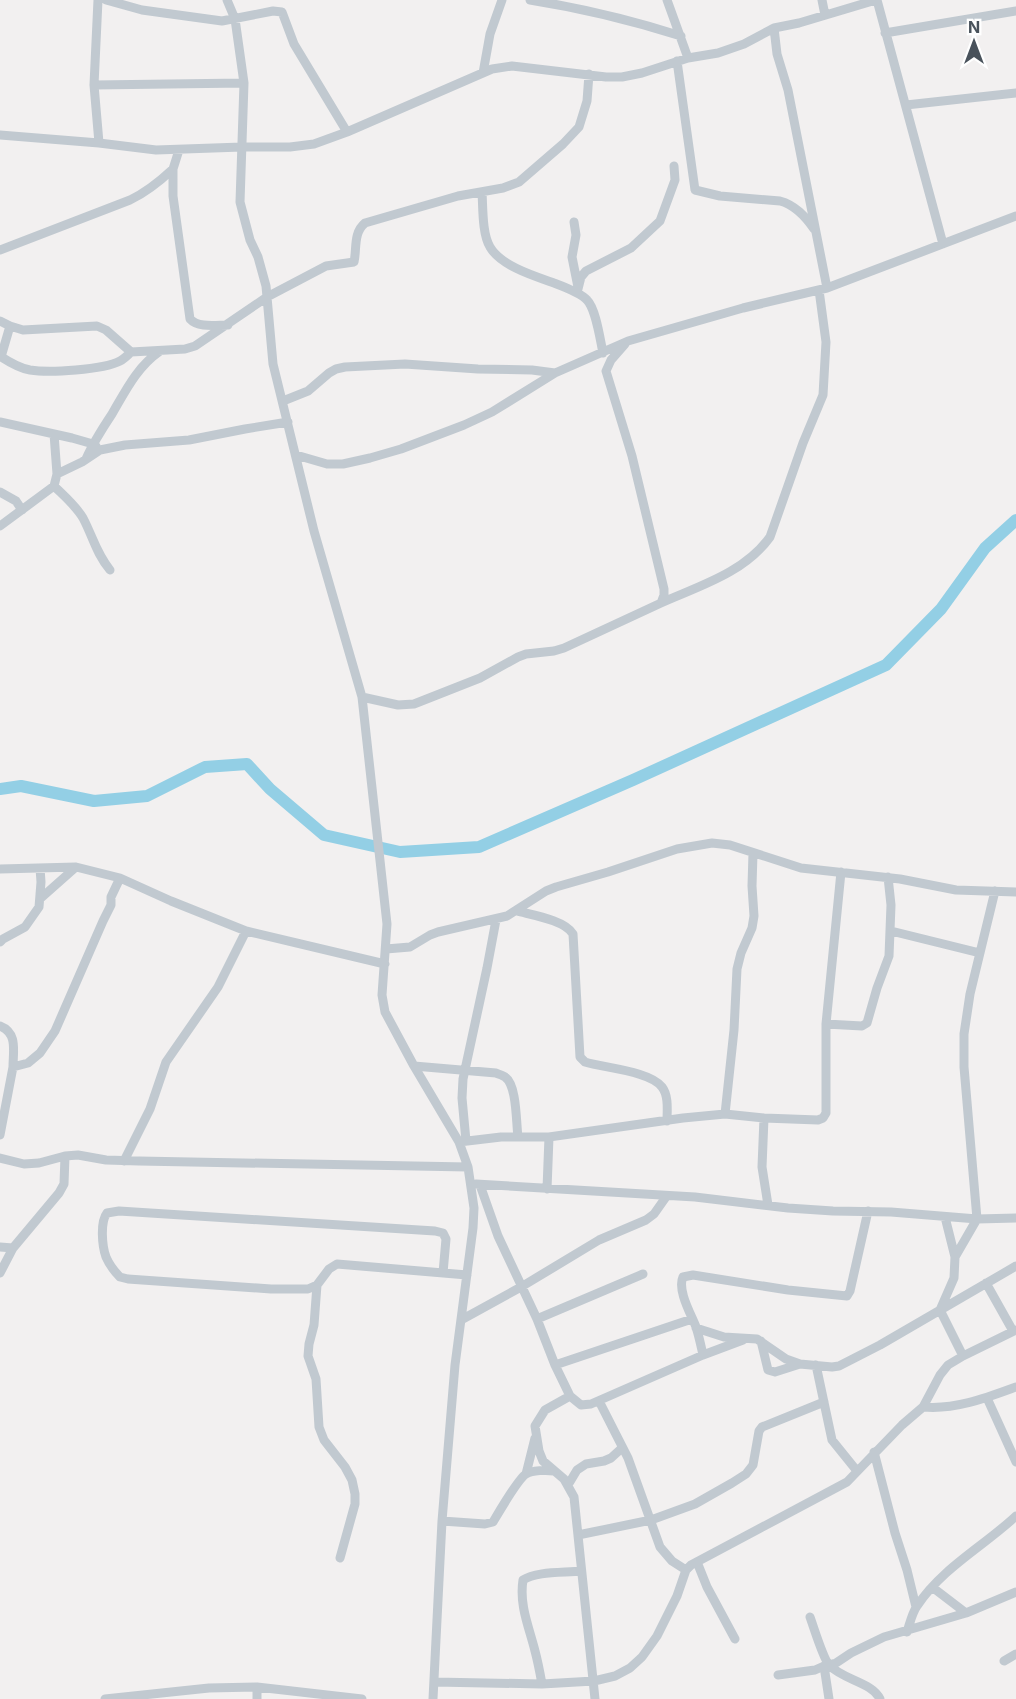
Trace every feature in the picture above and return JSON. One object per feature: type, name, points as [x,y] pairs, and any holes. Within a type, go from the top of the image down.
[{"type":"street","points":[[98,0],[94,85],[99,143]]},
{"type":"street","points":[[106,0],[205,20],[222,21],[273,11],[282,12],[294,44],[347,132]]},
{"type":"street","points":[[157,11],[158,0]]},
{"type":"street","points":[[227,0],[235,19],[244,83],[240,202],[250,240],[264,276],[273,364],[314,531],[362,697],[387,924],[382,995],[385,1012],[414,1066],[462,1142]]},
{"type":"street","points":[[483,73],[490,34],[502,0]]},
{"type":"street","points":[[530,0],[570,3],[681,36]]},
{"type":"street","points":[[667,0],[688,58]]},
{"type":"street","points":[[822,0],[825,15]]},
{"type":"street","points":[[0,135],[156,150],[291,147],[314,144],[492,69],[512,66],[622,77],[688,58],[718,53],[744,44],[774,28],[877,0],[943,244]]},
{"type":"street","points":[[885,33],[1016,11]]},
{"type":"street","points":[[362,697],[399,705],[414,705],[480,678],[518,657],[564,648],[728,574],[762,548],[770,537],[823,394],[826,342],[823,289],[815,231],[788,90],[777,54],[774,28]]},
{"type":"street","points":[[677,61],[695,190],[720,196],[789,203],[802,214],[815,231]]},
{"type":"street","points":[[10,326],[1,357],[12,364],[31,370],[108,366],[121,361],[131,352],[185,349],[195,346],[267,297],[326,266],[354,262],[357,232],[365,223],[458,196],[503,188],[519,182],[579,127],[587,101],[589,74]]},
{"type":"street","points":[[94,85],[244,83]]},
{"type":"street","points":[[906,105],[1016,93]]},
{"type":"street","points":[[179,150],[173,169],[173,196],[190,319],[199,324],[228,325]]},
{"type":"street","points":[[579,292],[581,277],[586,271],[631,248],[660,221],[675,180],[674,166]]},
{"type":"street","points":[[0,250],[130,200],[147,192],[173,169]]},
{"type":"street","points":[[482,192],[485,232],[489,247],[499,257],[530,274],[579,292],[587,299],[592,309],[603,353]]},
{"type":"street","points":[[296,455],[327,464],[343,464],[401,449],[492,412],[555,373],[628,341],[743,308],[823,289],[1016,216]]},
{"type":"street","points":[[574,222],[576,234],[572,257],[579,292]]},
{"type":"street","points":[[0,321],[23,330],[97,326],[106,330],[131,352]]},
{"type":"street","points":[[628,341],[611,360],[606,371],[632,456],[664,590],[661,603]]},
{"type":"street","points":[[57,474],[86,459],[97,447],[137,372],[162,350]]},
{"type":"street","points":[[283,401],[308,391],[329,372],[345,367],[405,364],[478,369],[532,369],[555,373]]},
{"type":"street","points":[[0,422],[54,434],[97,447],[189,440],[288,422]]},
{"type":"street","points":[[0,526],[54,486],[57,474],[54,434]]},
{"type":"street","points":[[54,486],[82,516],[96,549],[110,570]]},
{"type":"street","points":[[0,492],[16,501],[22,510]]},
{"type":"street","points":[[386,949],[410,947],[438,932],[496,920],[517,911],[546,891],[556,887],[677,849],[712,843],[730,845],[801,868],[888,878],[957,890],[1016,892]]},
{"type":"street","points":[[725,1114],[734,1030],[737,969],[754,916],[753,853]]},
{"type":"street","points":[[41,898],[76,867]]},
{"type":"street","points":[[0,869],[76,867],[120,878],[246,931],[385,964]]},
{"type":"street","points":[[0,942],[25,927],[39,907],[40,868]]},
{"type":"street","points":[[462,1142],[501,1137],[549,1137],[725,1114],[764,1118],[819,1120],[823,1118],[826,1113],[826,1024],[841,873]]},
{"type":"street","points":[[13,1068],[27,1063],[40,1053],[55,1031],[111,905],[111,897],[120,878]]},
{"type":"street","points":[[826,1024],[862,1026],[867,1023],[889,956],[891,905],[888,878]]},
{"type":"street","points":[[955,1257],[977,1219],[964,1067],[964,1034],[970,994],[995,891]]},
{"type":"street","points":[[517,911],[563,924],[570,928],[573,934],[580,1057],[585,1062],[636,1073],[654,1081],[663,1088],[666,1097],[667,1121]]},
{"type":"street","points":[[496,920],[465,1070],[462,1098],[462,1142],[468,1167],[570,1396],[581,1405],[591,1404],[747,1338]]},
{"type":"street","points":[[124,1161],[150,1108],[166,1062],[218,987],[246,931]]},
{"type":"street","points":[[891,932],[980,953]]},
{"type":"street","points":[[0,1026],[14,1037],[13,1068],[2,1110],[0,1135]]},
{"type":"street","points":[[414,1066],[496,1073],[505,1076],[514,1092],[518,1137]]},
{"type":"street","points":[[764,1118],[762,1167],[768,1205]]},
{"type":"street","points":[[547,1189],[549,1137]]},
{"type":"street","points":[[0,1158],[24,1164],[78,1155],[124,1161],[468,1167]]},
{"type":"street","points":[[0,1273],[13,1248],[64,1184],[65,1156]]},
{"type":"street","points":[[476,1184],[724,1200],[822,1210],[977,1219],[1016,1218]]},
{"type":"street","points":[[433,1699],[442,1521],[455,1365],[473,1228],[476,1184]]},
{"type":"street","points":[[461,1320],[599,1240],[646,1220],[654,1214],[666,1197]]},
{"type":"street","points":[[443,1273],[446,1239],[443,1233],[435,1231],[119,1211],[107,1213],[103,1218],[106,1257],[120,1277],[128,1279],[271,1289],[308,1289],[317,1285],[329,1269],[337,1264],[443,1273],[467,1275]]},
{"type":"street","points":[[703,1355],[681,1283],[683,1277],[687,1275],[847,1296],[868,1211]]},
{"type":"street","points":[[940,1310],[954,1278],[955,1257],[945,1217]]},
{"type":"street","points":[[0,1247],[13,1248]]},
{"type":"street","points":[[555,1365],[694,1324],[724,1337],[754,1338],[786,1359],[800,1364],[832,1367],[844,1364],[1016,1266]]},
{"type":"street","points":[[537,1319],[643,1274]]},
{"type":"street","points":[[435,1683],[594,1682],[615,1676],[630,1668],[642,1657],[657,1636],[673,1605],[686,1570],[838,1487],[923,1407],[948,1365],[1014,1330],[986,1283]]},
{"type":"street","points":[[317,1285],[314,1325],[308,1356],[316,1379],[319,1427],[324,1440],[352,1480],[355,1494],[340,1558]]},
{"type":"street","points":[[940,1310],[963,1356]]},
{"type":"street","points":[[761,1341],[768,1370],[775,1372],[800,1364]]},
{"type":"street","points":[[816,1365],[832,1440],[857,1471]]},
{"type":"street","points":[[923,1407],[940,1409],[987,1398],[1016,1387]]},
{"type":"street","points":[[570,1396],[545,1410],[535,1426],[543,1461],[556,1471],[568,1485],[574,1497],[596,1699]]},
{"type":"street","points":[[987,1398],[1016,1462]]},
{"type":"street","points":[[599,1401],[628,1458],[660,1546],[672,1561],[686,1570]]},
{"type":"street","points":[[578,1535],[651,1520],[695,1504],[746,1474],[753,1465],[759,1431],[762,1427],[824,1402]]},
{"type":"street","points":[[442,1521],[485,1524],[493,1522],[519,1481],[526,1474],[536,1435]]},
{"type":"street","points":[[568,1485],[577,1470],[586,1464],[611,1458],[622,1448]]},
{"type":"street","points":[[874,1452],[895,1533],[908,1570],[916,1607]]},
{"type":"street","points":[[526,1474],[556,1471]]},
{"type":"street","points":[[908,1632],[916,1607],[932,1587],[949,1570],[1016,1516]]},
{"type":"street","points":[[697,1562],[707,1587],[735,1639]]},
{"type":"street","points":[[542,1684],[536,1651],[525,1617],[521,1591],[523,1580],[536,1575],[581,1571]]},
{"type":"street","points":[[932,1587],[966,1613]]},
{"type":"street","points":[[778,1675],[816,1670],[836,1663],[884,1637],[908,1632],[966,1613],[1016,1592]]},
{"type":"street","points":[[810,1617],[826,1665],[829,1699]]},
{"type":"street","points":[[1004,1661],[1016,1654]]},
{"type":"street","points":[[826,1665],[875,1691],[880,1699]]},
{"type":"street","points":[[105,1699],[209,1688],[257,1687],[362,1699]]},
{"type":"street","points":[[257,1687],[257,1699]]},
{"type":"waterway","points":[[0,789],[21,786],[94,801],[147,796],[205,767],[247,764],[270,789],[324,835],[400,852],[479,847],[886,665],[941,609],[985,548],[1016,520]]}]
